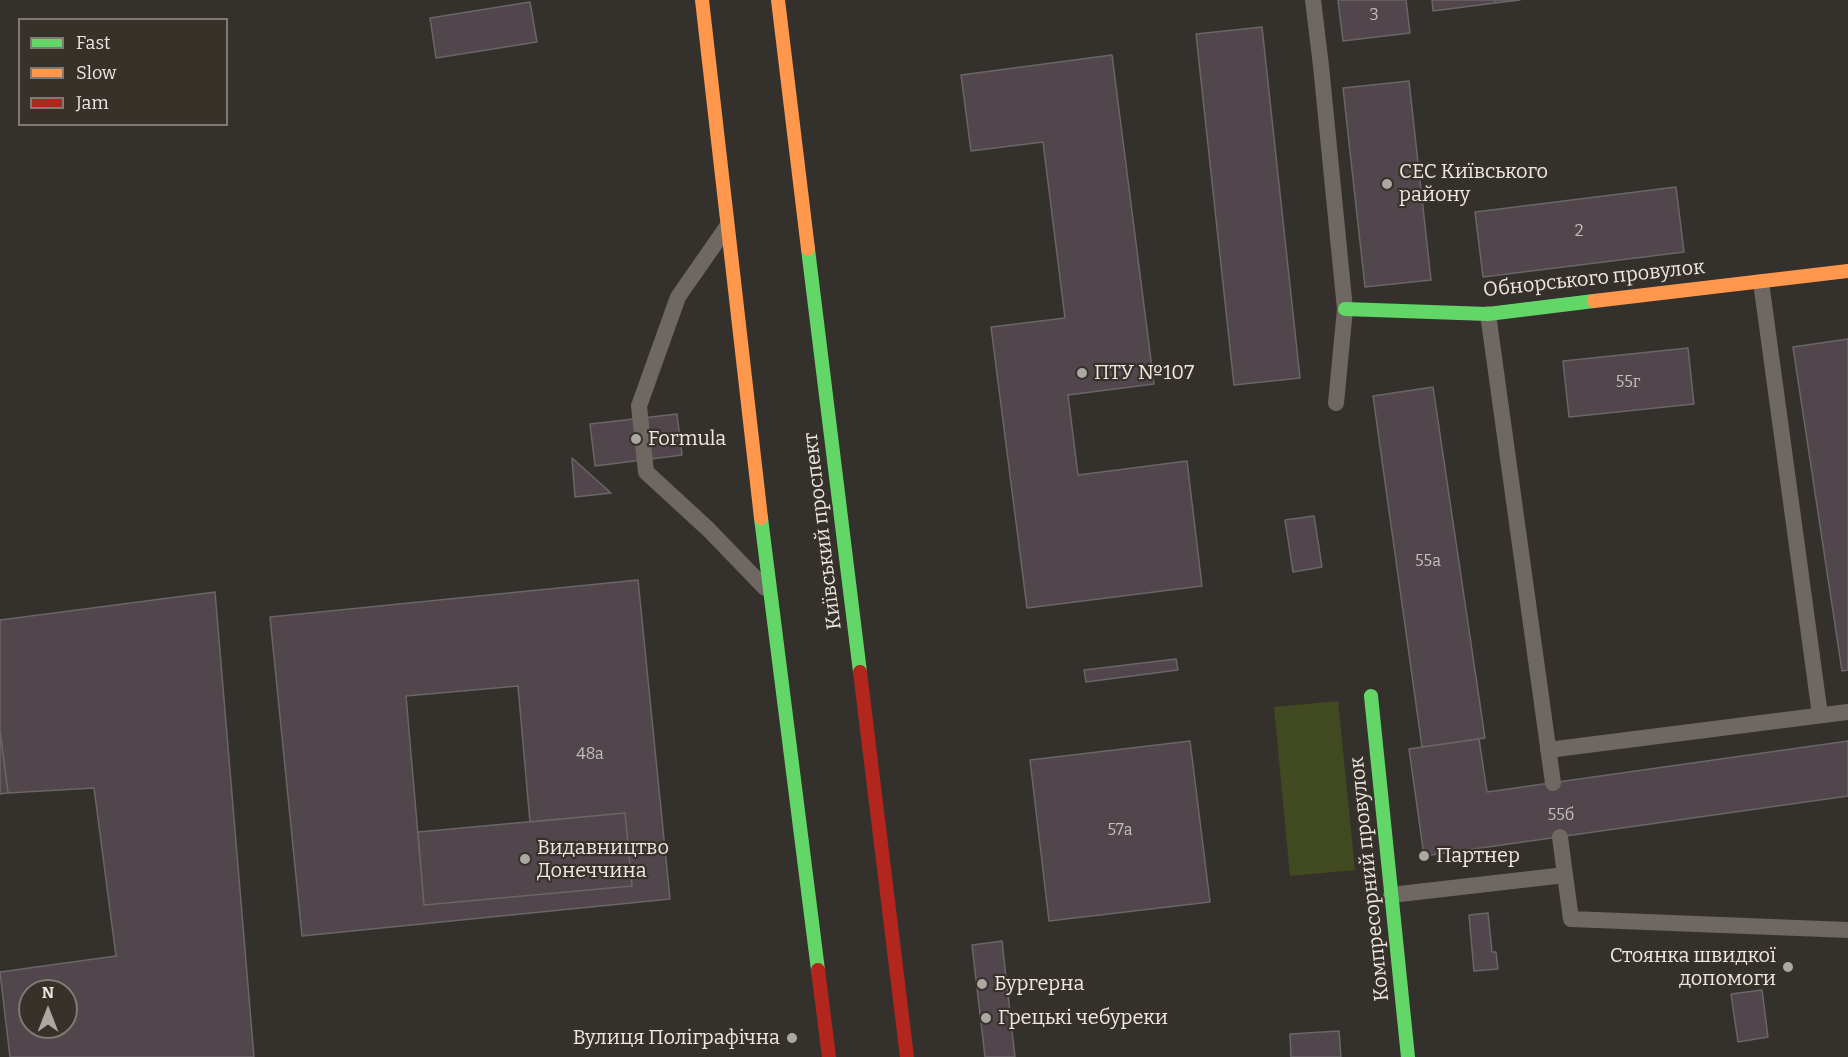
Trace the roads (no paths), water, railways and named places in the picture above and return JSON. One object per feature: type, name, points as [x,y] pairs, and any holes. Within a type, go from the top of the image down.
[{"type":"main road","points":[[702,0],[770,594],[829,1057]]},
{"type":"main road","name":"Київський проспект","points":[[778,0],[907,1057]]},
{"type":"main road","name":"Обнорського провулок","points":[[1345,309],[1488,314],[1848,272]]},
{"type":"main road","name":"Компресорний провулок","points":[[1371,696],[1408,1057]]},
{"type":"lane","points":[[1312,0],[1321,66],[1345,309],[1336,403]]},
{"type":"lane","points":[[728,225],[678,297],[639,406],[646,472],[708,529],[770,594]]},
{"type":"lane","points":[[1761,282],[1820,715]]},
{"type":"lane","points":[[1488,314],[1553,783]]},
{"type":"lane","points":[[1548,750],[1848,712]]},
{"type":"lane","points":[[1560,837],[1571,919],[1848,930]]},
{"type":"lane","points":[[1391,895],[1566,875]]},
{"type":"place","name":"СЕС Київського району","points":[[1387,184]]},
{"type":"place","name":"ПТУ №107","points":[[1082,373]]},
{"type":"place","name":"Formula","points":[[636,439]]},
{"type":"place","name":"Партнер","points":[[1424,856]]},
{"type":"place","name":"Видавництво Донеччина","points":[[525,859]]},
{"type":"place","name":"Стоянка швидкої допомоги","points":[[1788,967]]},
{"type":"place","name":"Бургерна","points":[[982,984]]},
{"type":"place","name":"Грецькі чебуреки","points":[[986,1018]]},
{"type":"place","name":"Вулиця Поліграфічна","points":[[792,1038]]}]
